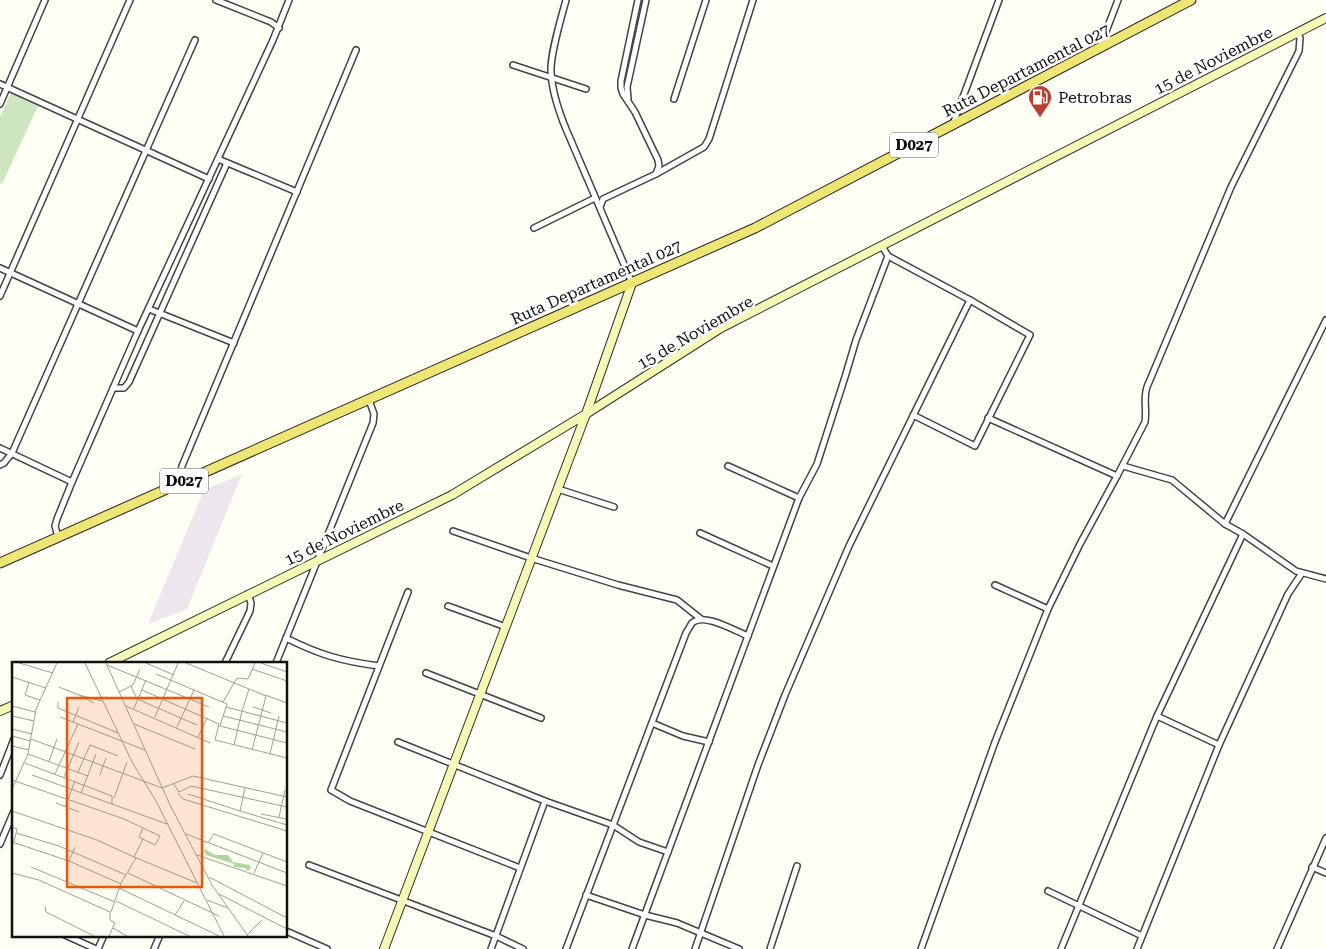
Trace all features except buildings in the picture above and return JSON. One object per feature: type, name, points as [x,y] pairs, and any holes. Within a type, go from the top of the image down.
[{"type":"main road","name":"Ruta Departamental 027","points":[[0,563],[755,228],[1191,0]]},
{"type":"street","points":[[0,104],[45,0]]},
{"type":"street","points":[[0,296],[130,0]]},
{"type":"street","points":[[216,0],[271,22],[279,28]]},
{"type":"street","points":[[58,537],[55,526],[72,482],[138,331],[279,28],[289,0]]},
{"type":"street","points":[[384,949],[586,414],[632,283],[560,115],[552,77],[552,64],[566,0]]},
{"type":"street","points":[[638,0],[620,88],[635,112],[658,160],[659,166],[656,174]]},
{"type":"street","points":[[628,102],[627,87],[646,0]]},
{"type":"street","points":[[674,98],[706,0]]},
{"type":"street","points":[[600,207],[604,199],[656,174],[704,147],[709,139],[753,0]]},
{"type":"street","points":[[953,125],[999,0]]},
{"type":"street","points":[[1099,49],[1118,0]]},
{"type":"street","name":"15 de Noviembre","points":[[111,662],[452,495],[586,414],[721,328],[1326,18]]},
{"type":"street","points":[[921,949],[995,742],[1048,608],[1145,422],[1144,394],[1232,187],[1299,51],[1300,38],[1297,32]]},
{"type":"street","points":[[0,465],[12,453],[195,40]]},
{"type":"street","points":[[184,481],[181,472],[182,466],[356,50]]},
{"type":"street","points":[[513,65],[586,89]]},
{"type":"street","points":[[0,84],[209,179]]},
{"type":"street","points":[[218,159],[297,192]]},
{"type":"street","points":[[113,388],[124,388],[129,382],[227,163]]},
{"type":"street","points":[[534,228],[596,198]]},
{"type":"street","points":[[882,246],[888,256],[1030,335],[975,446],[913,415]]},
{"type":"street","points":[[632,949],[773,566],[799,498],[817,464],[846,377],[856,340],[888,256]]},
{"type":"street","points":[[0,268],[138,331]]},
{"type":"street","points":[[695,949],[758,765],[785,695],[849,546],[970,300]]},
{"type":"street","points":[[149,309],[234,343]]},
{"type":"street","points":[[1225,524],[1326,320]]},
{"type":"street","points":[[276,662],[373,423],[374,414],[369,400]]},
{"type":"street","points":[[988,418],[1117,476]]},
{"type":"street","points":[[0,448],[72,482]]},
{"type":"street","points":[[728,466],[799,498]]},
{"type":"street","points":[[1123,466],[1172,480],[1225,524],[1243,534],[1296,571],[1326,579]]},
{"type":"street","points":[[558,488],[614,507]]},
{"type":"street","points":[[453,531],[618,585],[677,600],[701,619]]},
{"type":"street","points":[[700,533],[773,566]]},
{"type":"street","points":[[1061,949],[1157,716],[1243,534]]},
{"type":"street","points":[[1137,949],[1219,745],[1288,594],[1302,573]]},
{"type":"street","points":[[995,585],[1048,608]]},
{"type":"street","points":[[408,592],[332,790],[350,800],[520,868]]},
{"type":"street","points":[[225,662],[250,611],[251,603],[248,594]]},
{"type":"street","points":[[448,606],[506,627]]},
{"type":"street","points":[[566,949],[686,633],[693,622],[701,619],[712,620],[748,636]]},
{"type":"street","points":[[286,638],[313,651],[344,661],[379,666]]},
{"type":"street","points":[[426,673],[541,718]]},
{"type":"street","points":[[0,711],[12,706]]},
{"type":"street","points":[[1157,716],[1219,745]]},
{"type":"street","points":[[652,723],[683,736],[709,742]]},
{"type":"street","points":[[398,742],[546,801],[613,825],[639,842],[668,852]]},
{"type":"street","points":[[0,774],[12,744]]},
{"type":"street","points":[[491,949],[546,801]]},
{"type":"street","points":[[0,844],[12,816]]},
{"type":"street","points":[[1277,949],[1326,838]]},
{"type":"street","points":[[309,865],[496,936],[523,949]]},
{"type":"street","points":[[770,949],[797,866]]},
{"type":"street","points":[[1312,867],[1326,873]]},
{"type":"street","points":[[1048,891],[1142,936]]},
{"type":"street","points":[[586,895],[645,915],[678,923],[740,949]]},
{"type":"street","points":[[288,932],[326,949]]},
{"type":"street","points":[[67,936],[97,949],[104,936]]},
{"type":"street","points":[[154,949],[160,936]]},
{"type":"shaded area","points":[[242,474],[187,609],[148,624],[204,490]]},
{"type":"green space","points":[[11,93],[38,106],[2,184],[0,183],[0,117]]},
{"type":"place","name":"Petrobras","points":[[1040,118]]}]
